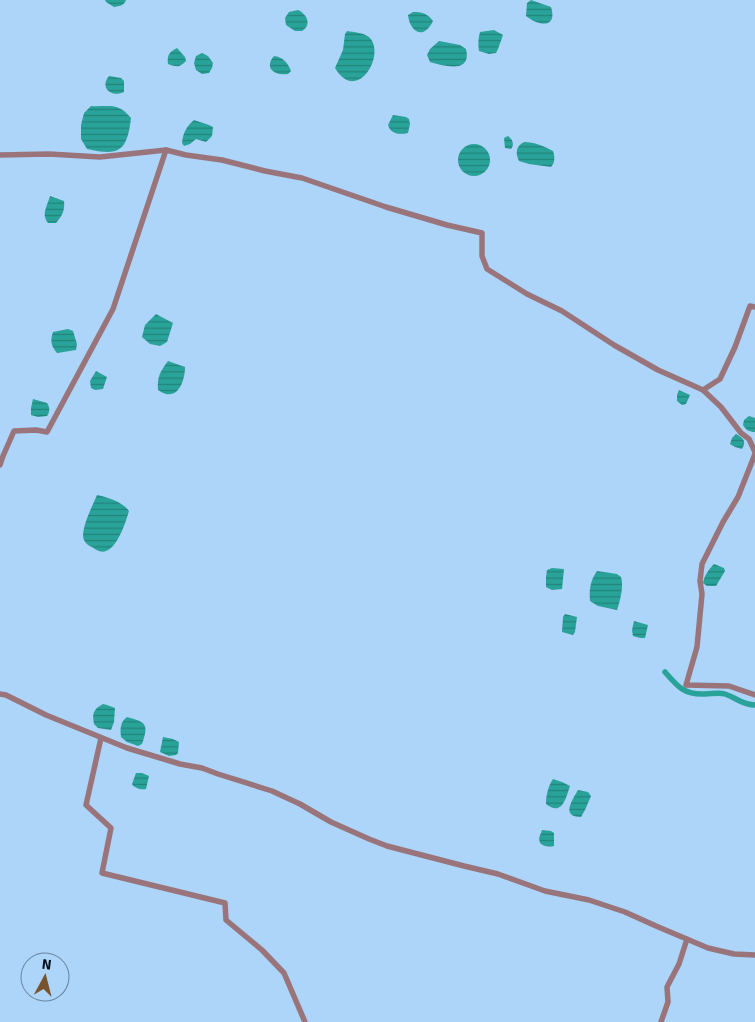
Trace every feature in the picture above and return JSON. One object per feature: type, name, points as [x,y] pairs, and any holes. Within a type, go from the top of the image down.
[{"type":"street","points":[[0,155],[49,154],[100,157],[166,150],[302,178],[386,207],[482,233],[482,256],[487,269],[527,294],[562,311],[614,345],[658,370],[703,390],[721,407],[740,433],[749,439],[755,453],[738,497],[702,564],[700,580],[702,594],[696,647],[686,685],[729,686],[755,695]]},
{"type":"street","points":[[0,465],[14,432],[36,430],[47,432],[113,309],[166,150]]},
{"type":"street","points":[[703,390],[720,379],[735,348],[750,306],[755,307]]},
{"type":"street","points":[[0,694],[101,738],[272,791],[300,804],[331,822],[387,846],[498,874],[545,891],[589,900],[625,912],[708,948],[734,954],[755,955]]},
{"type":"street","points":[[101,738],[86,805],[111,828],[102,873],[225,903],[226,920],[262,950],[284,973],[305,1022]]},
{"type":"street","points":[[661,1022],[668,1002],[667,987],[679,964],[687,939]]},
{"type":"shaded area","points":[[105,0],[126,0],[123,5],[114,7]]},
{"type":"shaded area","points":[[531,0],[551,7],[552,19],[549,22],[546,24],[536,22],[526,16],[527,3]]},
{"type":"shaded area","points":[[298,10],[304,14],[308,23],[302,31],[295,31],[286,25],[285,18],[289,12]]},
{"type":"shaded area","points":[[413,12],[424,13],[433,21],[426,31],[418,32],[411,26],[408,15]]},
{"type":"shaded area","points":[[494,30],[503,35],[496,53],[489,54],[479,51],[480,32]]},
{"type":"shaded area","points":[[347,31],[369,37],[374,45],[372,64],[367,73],[360,79],[352,81],[344,78],[335,68],[343,50]]},
{"type":"shaded area","points":[[439,41],[460,45],[466,49],[467,57],[465,62],[461,65],[449,66],[430,62],[427,55],[430,49]]},
{"type":"shaded area","points":[[177,48],[186,61],[178,66],[168,64],[169,54]]},
{"type":"shaded area","points":[[202,53],[208,56],[213,63],[209,73],[202,74],[196,70],[194,63],[196,56]]},
{"type":"shaded area","points":[[274,56],[283,59],[287,63],[291,71],[288,74],[279,74],[272,71],[270,65]]},
{"type":"shaded area","points":[[109,76],[121,78],[124,81],[124,92],[115,94],[108,91],[105,84]]},
{"type":"shaded area","points":[[91,106],[118,107],[131,118],[127,138],[120,149],[107,152],[87,149],[81,139],[81,125],[84,113]]},
{"type":"shaded area","points":[[393,115],[409,119],[408,133],[399,134],[391,130],[388,125]]},
{"type":"shaded area","points":[[194,120],[213,127],[212,136],[206,142],[196,139],[184,146],[182,143],[184,132]]},
{"type":"shaded area","points":[[508,136],[513,142],[511,149],[505,148],[504,138]]},
{"type":"shaded area","points":[[524,142],[539,145],[553,151],[554,159],[551,167],[519,161],[517,150]]},
{"type":"shaded area","points":[[474,144],[485,149],[490,160],[485,171],[474,176],[463,171],[458,160],[463,149]]},
{"type":"shaded area","points":[[50,196],[64,201],[63,213],[56,223],[48,223],[45,217],[45,210]]},
{"type":"shaded area","points":[[156,314],[173,323],[167,342],[160,346],[150,344],[142,337],[145,325]]},
{"type":"shaded area","points":[[68,329],[73,331],[77,344],[76,350],[57,353],[52,343],[53,332]]},
{"type":"shaded area","points":[[168,361],[185,367],[181,386],[175,393],[171,394],[158,390],[160,375]]},
{"type":"shaded area","points":[[96,371],[107,377],[103,389],[95,390],[91,388],[90,381]]},
{"type":"shaded area","points":[[679,390],[690,395],[686,404],[682,405],[677,401]]},
{"type":"shaded area","points":[[33,399],[47,403],[49,413],[47,416],[38,417],[31,415]]},
{"type":"shaded area","points":[[749,416],[755,418],[755,432],[751,432],[743,425],[744,420]]},
{"type":"shaded area","points":[[736,434],[744,440],[742,449],[730,444]]},
{"type":"shaded area","points":[[97,495],[119,503],[129,511],[118,539],[110,549],[104,552],[88,545],[83,537],[87,520]]},
{"type":"shaded area","points":[[714,564],[724,568],[725,571],[716,586],[707,586],[703,583],[707,573]]},
{"type":"shaded area","points":[[552,568],[564,569],[562,589],[552,590],[546,587],[547,570]]},
{"type":"shaded area","points":[[597,571],[617,574],[621,577],[622,589],[617,610],[598,606],[590,601],[590,586]]},
{"type":"shaded area","points":[[565,614],[577,617],[573,635],[562,632]]},
{"type":"shaded area","points":[[634,621],[648,625],[645,638],[633,636]]},
{"type":"shaded area","points":[[103,704],[115,708],[114,722],[111,730],[98,728],[94,724],[94,712]]},
{"type":"shaded area","points":[[127,717],[142,722],[144,725],[145,732],[142,744],[138,746],[127,742],[121,737],[121,726]]},
{"type":"shaded area","points":[[163,737],[179,742],[176,755],[169,756],[160,752]]},
{"type":"shaded area","points":[[136,773],[149,776],[146,789],[134,787],[132,784]]},
{"type":"shaded area","points":[[553,779],[570,786],[563,804],[556,808],[546,804],[546,798]]},
{"type":"shaded area","points":[[578,790],[588,792],[591,796],[581,817],[571,814],[570,811],[571,802]]},
{"type":"shaded area","points":[[542,830],[554,833],[554,846],[540,843],[539,838]]},
{"type":"waterway","points":[[665,672],[678,686],[692,693],[723,693],[743,703],[755,705]]}]
